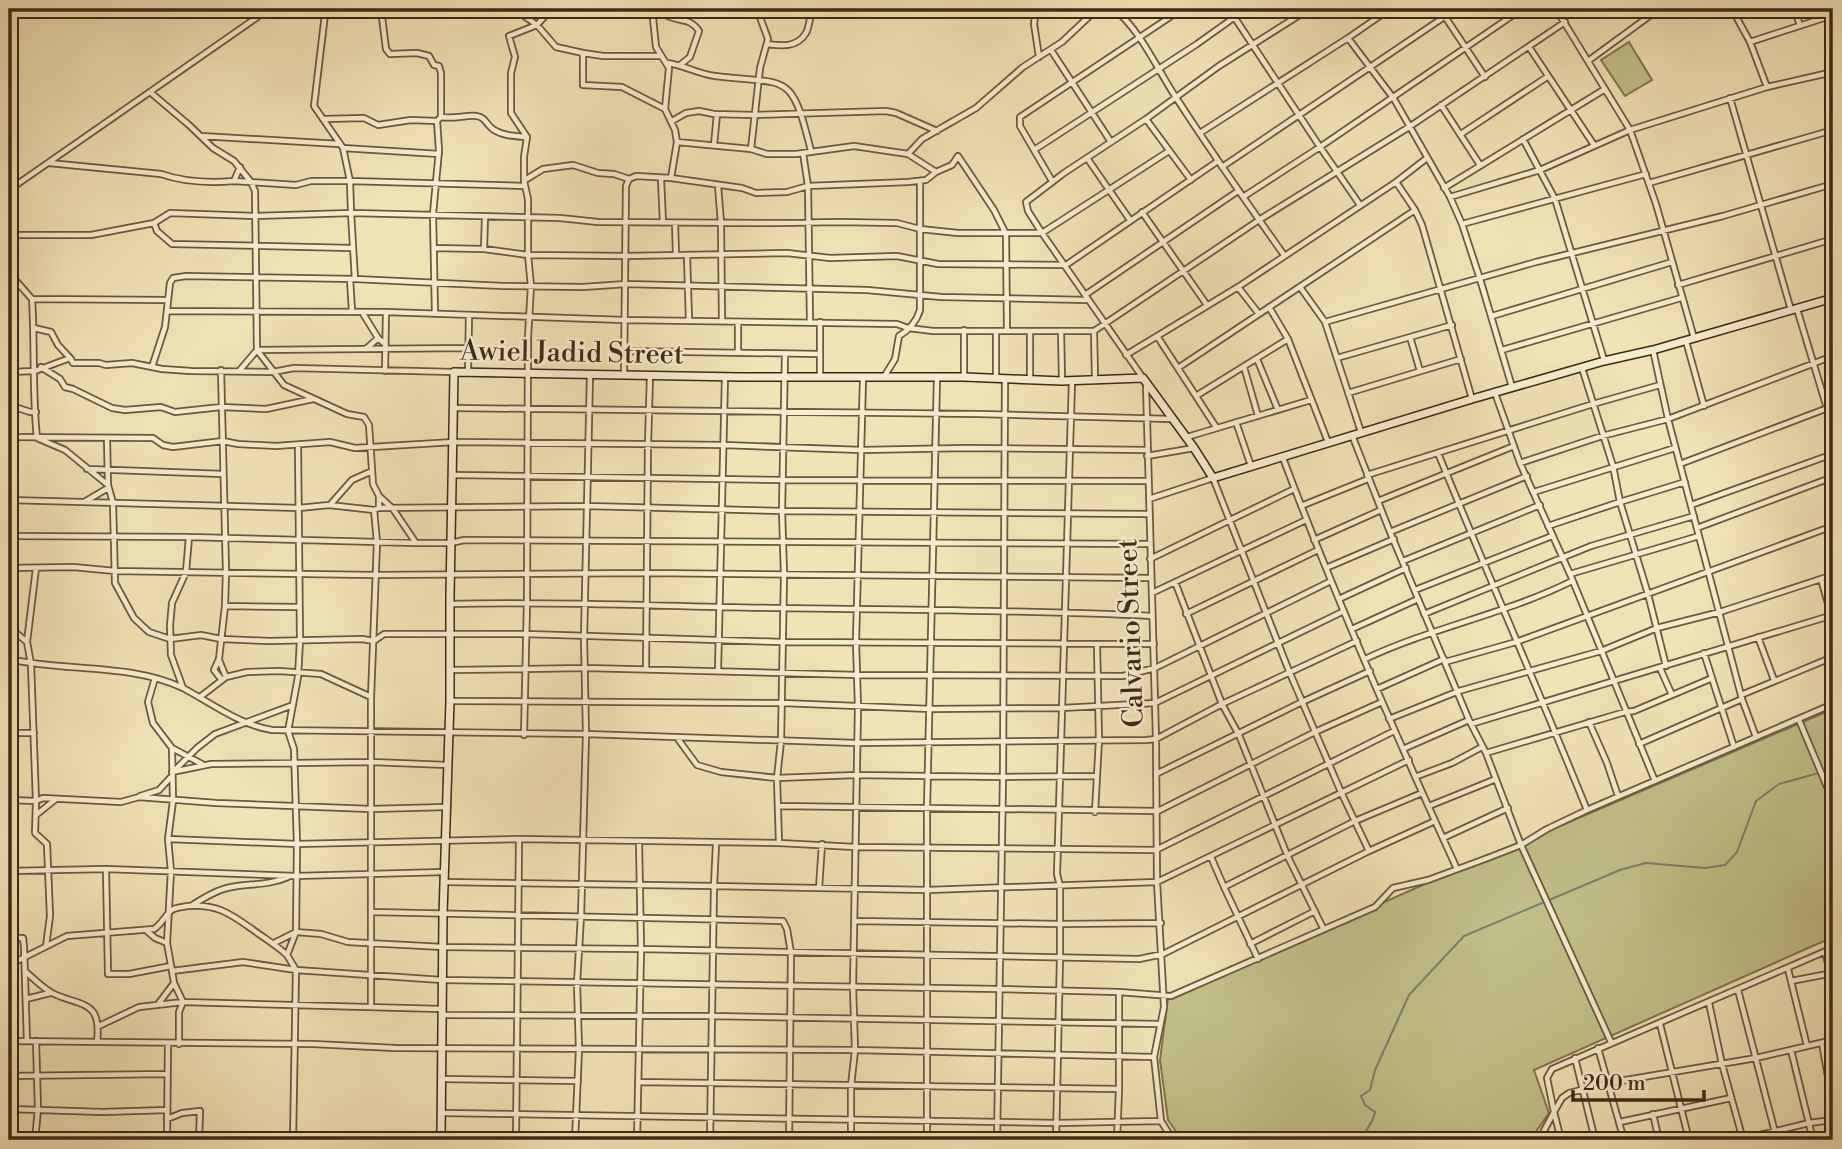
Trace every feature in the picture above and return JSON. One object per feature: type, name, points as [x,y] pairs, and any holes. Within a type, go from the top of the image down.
[{"type":"street","points":[[9,190],[269,9]]},
{"type":"street","points":[[330,9],[325,14],[314,106],[342,146],[350,181],[352,311]]},
{"type":"street","points":[[381,9],[386,49],[390,54],[417,53],[429,56],[434,65],[439,66],[439,154],[433,214],[435,314]]},
{"type":"street","points":[[514,9],[537,25],[556,47],[603,56],[660,56]]},
{"type":"street","points":[[524,735],[528,317],[531,285],[524,157],[527,137],[511,113],[515,57],[509,36],[537,25],[551,9]]},
{"type":"street","points":[[652,9],[656,47],[669,71],[665,109]]},
{"type":"street","points":[[658,9],[666,17],[688,21],[699,31],[690,57],[680,65]]},
{"type":"street","points":[[751,149],[758,79],[768,34],[757,9]]},
{"type":"street","points":[[767,44],[785,47],[800,39],[806,33],[811,15],[804,9]]},
{"type":"street","points":[[1036,9],[1034,24],[1039,57]]},
{"type":"street","points":[[908,155],[922,139],[976,108],[1023,67],[1062,42],[1097,9]]},
{"type":"street","points":[[1114,9],[1122,15],[1138,38],[1238,191],[1284,255]]},
{"type":"street","points":[[1052,181],[1020,127],[1020,117],[1182,9]]},
{"type":"street","points":[[1229,9],[1360,205]]},
{"type":"street","points":[[1034,149],[1246,9]]},
{"type":"street","points":[[1309,9],[1052,181],[1025,204],[1103,323],[1187,437],[1213,478],[1289,671],[1369,851]]},
{"type":"street","points":[[1367,9],[1375,19]]},
{"type":"street","points":[[1200,133],[1390,9]]},
{"type":"street","points":[[1440,9],[1485,77]]},
{"type":"street","points":[[434,248],[626,256],[787,253],[830,258],[897,256],[938,264],[1066,265],[1142,212],[1299,115],[1456,9]]},
{"type":"street","points":[[1243,197],[1394,99],[1522,9]]},
{"type":"street","points":[[1556,9],[1630,130],[1664,232],[1704,406]]},
{"type":"street","points":[[1588,61],[1660,9]]},
{"type":"street","points":[[1732,9],[1750,42],[1766,87]]},
{"type":"street","points":[[1794,9],[1800,25]]},
{"type":"street","points":[[1750,42],[1833,15]]},
{"type":"street","points":[[167,311],[361,311],[624,320],[810,321],[996,331],[1094,331],[1259,220],[1409,128],[1565,22]]},
{"type":"street","points":[[1349,38],[1394,99],[1450,197],[1480,278],[1512,388]]},
{"type":"street","points":[[1529,47],[1594,145]]},
{"type":"street","points":[[1051,50],[1111,142]]},
{"type":"street","points":[[583,53],[583,85],[622,87],[665,109],[672,121],[677,142],[671,178]]},
{"type":"street","points":[[667,63],[711,75],[780,83],[794,96],[802,114],[811,151]]},
{"type":"street","points":[[1450,197],[1540,170],[1630,130],[1766,87],[1832,72],[1833,80]]},
{"type":"street","points":[[1461,134],[1547,77]]},
{"type":"street","points":[[1444,188],[1605,89]]},
{"type":"street","points":[[150,92],[213,148],[226,154],[251,182],[255,191],[257,350],[284,385],[348,414],[364,417],[369,425],[373,484],[379,496],[393,509],[416,543]]},
{"type":"street","points":[[1730,98],[1794,309],[1830,407],[1833,428]]},
{"type":"street","points":[[1441,105],[1480,165]]},
{"type":"street","points":[[672,121],[690,112],[754,115],[886,111],[937,131]]},
{"type":"street","points":[[714,145],[718,114]]},
{"type":"street","points":[[322,119],[364,118],[378,125],[476,116],[486,120],[495,131],[509,136],[527,137]]},
{"type":"street","points":[[1146,119],[1191,180]]},
{"type":"street","points":[[1649,183],[1833,130]]},
{"type":"street","points":[[200,136],[439,154]]},
{"type":"street","points":[[1523,139],[1555,199],[1604,361]]},
{"type":"street","points":[[677,142],[751,149],[767,154],[803,153],[854,146],[908,155],[936,172]]},
{"type":"street","points":[[9,236],[91,235],[154,223],[170,213],[255,216],[433,214],[675,223],[897,223],[920,229],[958,233],[1042,233],[1169,151]]},
{"type":"street","points":[[803,153],[808,186],[810,321]]},
{"type":"street","points":[[50,163],[214,182],[296,185],[310,181],[434,185],[525,183],[543,169],[573,165],[629,179],[636,176],[671,178],[742,188],[756,193],[786,192],[808,186],[920,181],[952,165],[958,156],[994,210],[1006,234],[1007,331]]},
{"type":"street","points":[[1087,158],[1130,220]]},
{"type":"street","points":[[1126,355],[1238,287],[1396,182],[1427,158]]},
{"type":"street","points":[[234,181],[240,167]]},
{"type":"street","points":[[1462,224],[1646,174]]},
{"type":"street","points":[[624,374],[625,222],[626,186],[629,179]]},
{"type":"street","points":[[660,179],[663,222]]},
{"type":"street","points":[[884,378],[895,359],[899,336],[917,318],[921,295],[920,181]]},
{"type":"street","points":[[1396,182],[1415,210],[1442,288],[1472,399]]},
{"type":"street","points":[[1325,322],[1442,288],[1571,253],[1664,232],[1833,184]]},
{"type":"street","points":[[718,186],[722,322]]},
{"type":"street","points":[[152,367],[163,334],[170,283],[178,277],[353,279],[583,287],[626,284],[867,290],[921,295],[1087,297],[1238,191]]},
{"type":"street","points":[[1178,368],[1415,210]]},
{"type":"street","points":[[1142,212],[1207,305]]},
{"type":"street","points":[[484,249],[485,217]]},
{"type":"street","points":[[154,223],[157,231],[172,244],[352,248]]},
{"type":"street","points":[[675,223],[676,255]]},
{"type":"street","points":[[1678,285],[1833,239]]},
{"type":"street","points":[[687,256],[689,321]]},
{"type":"street","points":[[1492,316],[1672,262]]},
{"type":"street","points":[[9,273],[32,299],[33,393],[37,438]]},
{"type":"street","points":[[1238,287],[1259,314]]},
{"type":"street","points":[[1300,287],[1325,322],[1361,432]]},
{"type":"street","points":[[1502,350],[1681,298]]},
{"type":"street","points":[[1149,499],[1282,455],[1494,392],[1833,298]]},
{"type":"street","points":[[32,299],[166,300]]},
{"type":"street","points":[[1269,307],[1288,339],[1328,442]]},
{"type":"street","points":[[361,311],[386,346]]},
{"type":"street","points":[[385,371],[386,312]]},
{"type":"street","points":[[468,372],[469,315]]},
{"type":"street","points":[[738,322],[738,353]]},
{"type":"street","points":[[820,322],[820,377]]},
{"type":"street","points":[[1338,358],[1452,325]]},
{"type":"street","points":[[34,328],[52,333],[58,345],[71,359]]},
{"type":"street","points":[[964,330],[964,377]]},
{"type":"street","points":[[996,331],[996,378]]},
{"type":"street","points":[[1030,331],[1030,379]]},
{"type":"street","points":[[1061,331],[1062,381]]},
{"type":"street","points":[[1094,331],[1095,380]]},
{"type":"street","points":[[1157,336],[1216,428]]},
{"type":"street","points":[[1410,337],[1420,371]]},
{"type":"street","points":[[366,349],[378,338]]},
{"type":"street","points":[[1196,396],[1288,339]]},
{"type":"street","points":[[239,370],[257,350],[366,349],[386,346],[468,348]]},
{"type":"street","points":[[1653,350],[1675,447],[1741,697],[1756,737]]},
{"type":"street","points":[[623,351],[820,354]]},
{"type":"street","points":[[779,843],[780,806],[777,778],[782,703],[785,354]]},
{"type":"street","points":[[1520,463],[1602,436],[1668,419],[1833,356]]},
{"type":"street","name":"Awiel Jadid Street","points":[[9,372],[34,371],[71,359],[73,363],[132,363],[172,370],[274,372],[294,368],[725,377],[1144,380]]},
{"type":"street","points":[[1257,359],[1278,410]]},
{"type":"street","points":[[1348,393],[1461,359]]},
{"type":"street","points":[[41,367],[60,379],[65,387],[112,408],[135,410],[161,407],[175,412],[221,407],[266,409],[314,398]]},
{"type":"street","points":[[1244,367],[1258,416]]},
{"type":"street","points":[[1582,368],[1614,466],[1620,502],[1648,594],[1666,666]]},
{"type":"street","points":[[221,370],[226,571],[219,659],[214,670],[223,678]]},
{"type":"street","points":[[441,1140],[454,372]]},
{"type":"street","points":[[575,1140],[579,1081],[577,983],[582,916],[586,734],[584,638],[590,374]]},
{"type":"street","points":[[646,669],[650,374]]},
{"type":"street","points":[[718,670],[725,377]]},
{"type":"street","points":[[928,1140],[927,808],[937,377]]},
{"type":"street","points":[[850,1140],[855,1050],[853,987],[858,707],[856,641],[863,378]]},
{"type":"street","points":[[997,1140],[1003,777],[1005,379]]},
{"type":"street","name":"Calvario Street","points":[[1144,380],[1155,668],[1157,882],[1163,954],[1164,1007],[1154,1057],[1161,1121]]},
{"type":"street","points":[[1056,1140],[1060,957],[1057,849],[1072,381]]},
{"type":"street","points":[[1301,506],[1368,477],[1438,453],[1660,385]]},
{"type":"street","points":[[1494,392],[1520,463],[1573,581],[1655,781]]},
{"type":"street","points":[[1187,437],[1311,400]]},
{"type":"street","points":[[9,405],[36,412]]},
{"type":"street","points":[[1680,464],[1830,407]]},
{"type":"street","points":[[455,408],[1173,419]]},
{"type":"street","points":[[1236,422],[1251,466]]},
{"type":"street","points":[[1352,435],[1521,845],[1611,1042]]},
{"type":"street","points":[[9,438],[153,438],[173,447],[223,441],[264,446],[324,442],[355,448],[454,442],[1147,453],[1194,448]]},
{"type":"street","points":[[37,438],[65,450],[108,486]]},
{"type":"street","points":[[107,439],[108,486],[113,503],[115,583],[134,618],[149,632],[170,639],[201,635],[221,639],[374,641],[384,634],[526,634],[584,638],[782,642],[1154,644]]},
{"type":"street","points":[[287,955],[296,932],[294,749],[288,731],[299,672],[298,445]]},
{"type":"street","points":[[1378,501],[1514,446]]},
{"type":"street","points":[[1534,492],[1675,447]]},
{"type":"street","points":[[1438,453],[1587,810]]},
{"type":"street","points":[[1691,505],[1833,454]]},
{"type":"street","points":[[1282,455],[1318,550],[1394,731],[1457,869]]},
{"type":"street","points":[[87,469],[223,474]]},
{"type":"street","points":[[330,505],[352,480],[372,471]]},
{"type":"street","points":[[453,475],[1003,482],[1148,481]]},
{"type":"street","points":[[1390,532],[1527,477]]},
{"type":"street","points":[[1697,528],[1833,477]]},
{"type":"street","points":[[1548,526],[1685,482]]},
{"type":"street","points":[[85,502],[108,486]]},
{"type":"street","points":[[1150,559],[1294,489]]},
{"type":"street","points":[[371,1006],[371,696],[379,496]]},
{"type":"street","points":[[9,500],[299,508],[330,505],[377,509],[587,506],[782,512],[1149,514]]},
{"type":"street","points":[[1403,561],[1540,505]]},
{"type":"street","points":[[1314,540],[1381,510]]},
{"type":"street","points":[[1424,614],[1561,558],[1694,516]]},
{"type":"street","points":[[1152,594],[1306,520]]},
{"type":"street","points":[[1377,689],[1444,661],[1516,642],[1833,526]]},
{"type":"street","points":[[9,536],[190,537],[416,543],[527,540],[1149,544]]},
{"type":"street","points":[[1415,590],[1552,536]]},
{"type":"street","points":[[1570,574],[1699,536]]},
{"type":"street","points":[[183,688],[170,639],[172,603],[186,572],[190,537]]},
{"type":"street","points":[[1326,568],[1394,539]]},
{"type":"street","points":[[1186,614],[1318,550]]},
{"type":"street","points":[[9,568],[72,567],[115,571],[375,575],[648,573],[1151,578]]},
{"type":"street","points":[[36,568],[27,642],[31,664],[37,801],[35,833],[47,844],[50,916],[46,946]]},
{"type":"street","points":[[1339,599],[1406,568]]},
{"type":"street","points":[[1389,719],[1459,691],[1601,651],[1657,628],[1833,575]]},
{"type":"street","points":[[1403,749],[1470,722],[1833,617],[1822,579]]},
{"type":"street","points":[[450,670],[586,668],[858,675],[1123,676],[1155,668],[1331,581]]},
{"type":"street","points":[[1365,659],[1432,631],[1541,597],[1573,581]]},
{"type":"street","points":[[1175,582],[1261,796],[1323,928]]},
{"type":"street","points":[[1352,629],[1419,599]]},
{"type":"street","points":[[450,604],[586,602],[1152,616]]},
{"type":"street","points":[[225,606],[299,607]]},
{"type":"street","points":[[450,701],[782,703],[931,709],[1062,708],[1155,703],[1344,611]]},
{"type":"street","points":[[9,627],[27,642]]},
{"type":"street","points":[[1758,637],[1774,680]]},
{"type":"street","points":[[9,659],[31,664],[110,670],[155,678],[183,688],[260,728],[288,731],[586,734],[930,743],[1156,739],[1289,671],[1357,641]]},
{"type":"street","points":[[1095,812],[1099,740],[1097,644]]},
{"type":"street","points":[[1704,653],[1710,679],[1734,747]]},
{"type":"street","points":[[1639,744],[1720,709],[1774,680],[1833,657]]},
{"type":"street","points":[[1660,668],[1672,695]]},
{"type":"street","points":[[1156,774],[1370,671]]},
{"type":"street","points":[[200,697],[223,678],[247,672],[321,674],[371,696]]},
{"type":"street","points":[[155,678],[148,702],[153,723],[172,748],[203,765]]},
{"type":"street","points":[[1415,777],[1484,750],[1634,711],[1710,679]]},
{"type":"street","points":[[780,806],[1158,811],[1315,732],[1382,702]]},
{"type":"street","points":[[9,800],[37,801],[43,798],[121,802],[139,797],[164,786],[172,772],[215,734],[293,705]]},
{"type":"street","points":[[106,869],[108,974],[243,962],[296,970],[442,980],[1058,990],[1171,996],[1375,907],[1393,888],[1428,880],[1521,845],[1547,829],[1618,796],[1833,705]]},
{"type":"street","points":[[1798,720],[1833,801]]},
{"type":"street","points":[[1589,722],[1618,796]]},
{"type":"street","points":[[168,839],[297,844],[519,839],[822,844],[855,847],[1156,850],[1394,731]]},
{"type":"street","points":[[9,733],[34,733]]},
{"type":"street","points":[[678,738],[696,765],[721,772],[777,778],[856,775],[1096,776]]},
{"type":"street","points":[[172,748],[173,801],[168,839],[171,871],[167,943],[174,983],[183,1002],[179,1012],[179,1044]]},
{"type":"street","points":[[444,882],[928,890],[1157,882],[1409,760]]},
{"type":"street","points":[[172,772],[203,765],[371,762],[448,765]]},
{"type":"street","points":[[1429,807],[1496,779]]},
{"type":"street","points":[[1224,887],[1356,821],[1422,793]]},
{"type":"street","points":[[139,797],[173,801],[371,809],[446,807]]},
{"type":"street","points":[[35,815],[56,799]]},
{"type":"street","points":[[1443,838],[1508,808]]},
{"type":"street","points":[[274,943],[296,932],[371,944],[443,947],[1139,959],[1163,954],[1435,821]]},
{"type":"street","points":[[516,1140],[519,839]]},
{"type":"street","points":[[637,1140],[641,949],[639,841]]},
{"type":"street","points":[[710,1140],[716,844]]},
{"type":"street","points":[[819,888],[822,844]]},
{"type":"street","points":[[1211,857],[1237,919],[1258,959]]},
{"type":"street","points":[[9,871],[47,868],[106,869],[294,876],[444,872]]},
{"type":"street","points":[[190,906],[228,888],[270,884],[294,876]]},
{"type":"street","points":[[9,965],[67,936],[147,931],[161,925],[170,911],[176,908],[211,907],[228,912],[274,943],[287,955],[296,970],[293,1140]]},
{"type":"street","points":[[1250,944],[1315,911]]},
{"type":"street","points":[[372,912],[783,921],[788,929],[791,953],[789,1140]]},
{"type":"street","points":[[854,922],[1161,923]]},
{"type":"street","points":[[147,931],[167,943]]},
{"type":"street","points":[[9,938],[23,938],[27,1041]]},
{"type":"street","points":[[1561,1140],[1548,1073],[1557,1065],[1660,1024],[1833,948]]},
{"type":"street","points":[[1825,952],[1833,982]]},
{"type":"street","points":[[1788,969],[1807,1046]]},
{"type":"street","points":[[25,971],[51,992],[83,1003],[95,1012],[99,1026],[97,1042]]},
{"type":"street","points":[[1791,981],[1832,973]]},
{"type":"street","points":[[159,1003],[174,983]]},
{"type":"street","points":[[1738,990],[1777,1140]]},
{"type":"street","points":[[26,999],[51,992]]},
{"type":"street","points":[[1117,1140],[1119,992]]},
{"type":"street","points":[[99,1026],[139,1007],[183,1002],[371,1006],[442,1012],[517,1014],[1160,1024]]},
{"type":"street","points":[[1709,1003],[1742,1140],[1833,1120]]},
{"type":"street","points":[[1660,1024],[1689,1140]]},
{"type":"street","points":[[1539,1140],[1562,1098],[1569,1093],[1608,1083],[1756,1058],[1833,1040]]},
{"type":"street","points":[[9,1041],[294,1044],[395,1048],[442,1046],[855,1050],[1154,1057]]},
{"type":"street","points":[[35,1140],[38,1109],[36,1041]]},
{"type":"street","points":[[1822,1043],[1833,1105]]},
{"type":"street","points":[[167,1140],[168,1044]]},
{"type":"street","points":[[1598,1048],[1625,1140]]},
{"type":"street","points":[[1790,1050],[1814,1140]]},
{"type":"street","points":[[1575,1058],[1595,1140]]},
{"type":"street","points":[[9,1076],[167,1074]]},
{"type":"street","points":[[442,1079],[579,1081]]},
{"type":"street","points":[[638,1082],[851,1086],[999,1085],[1119,1089]]},
{"type":"street","points":[[1620,1122],[1731,1098]]},
{"type":"street","points":[[9,1109],[103,1112],[167,1110]]},
{"type":"street","points":[[167,1119],[182,1113],[200,1111],[199,1140]]},
{"type":"street","points":[[441,1113],[1057,1123],[1161,1121],[1173,1140]]},
{"type":"street","points":[[1653,1114],[1659,1140]]},
{"type":"street","points":[[9,1139],[50,1140]]},
{"type":"shaded area","points":[[1629,42],[1652,80],[1625,96],[1601,60]]},
{"type":"shaded area","points":[[1833,709],[1833,937],[1534,1070],[1549,1113],[1530,1140],[1182,1140],[1168,1120],[1160,1060],[1168,998],[1425,884]]},
{"type":"waterway","points":[[1361,1140],[1375,1112],[1365,1105],[1361,1096],[1370,1090],[1375,1070],[1409,995],[1464,936],[1620,870],[1646,863],[1705,868],[1725,865],[1737,852],[1756,801],[1779,784],[1833,769]]}]
